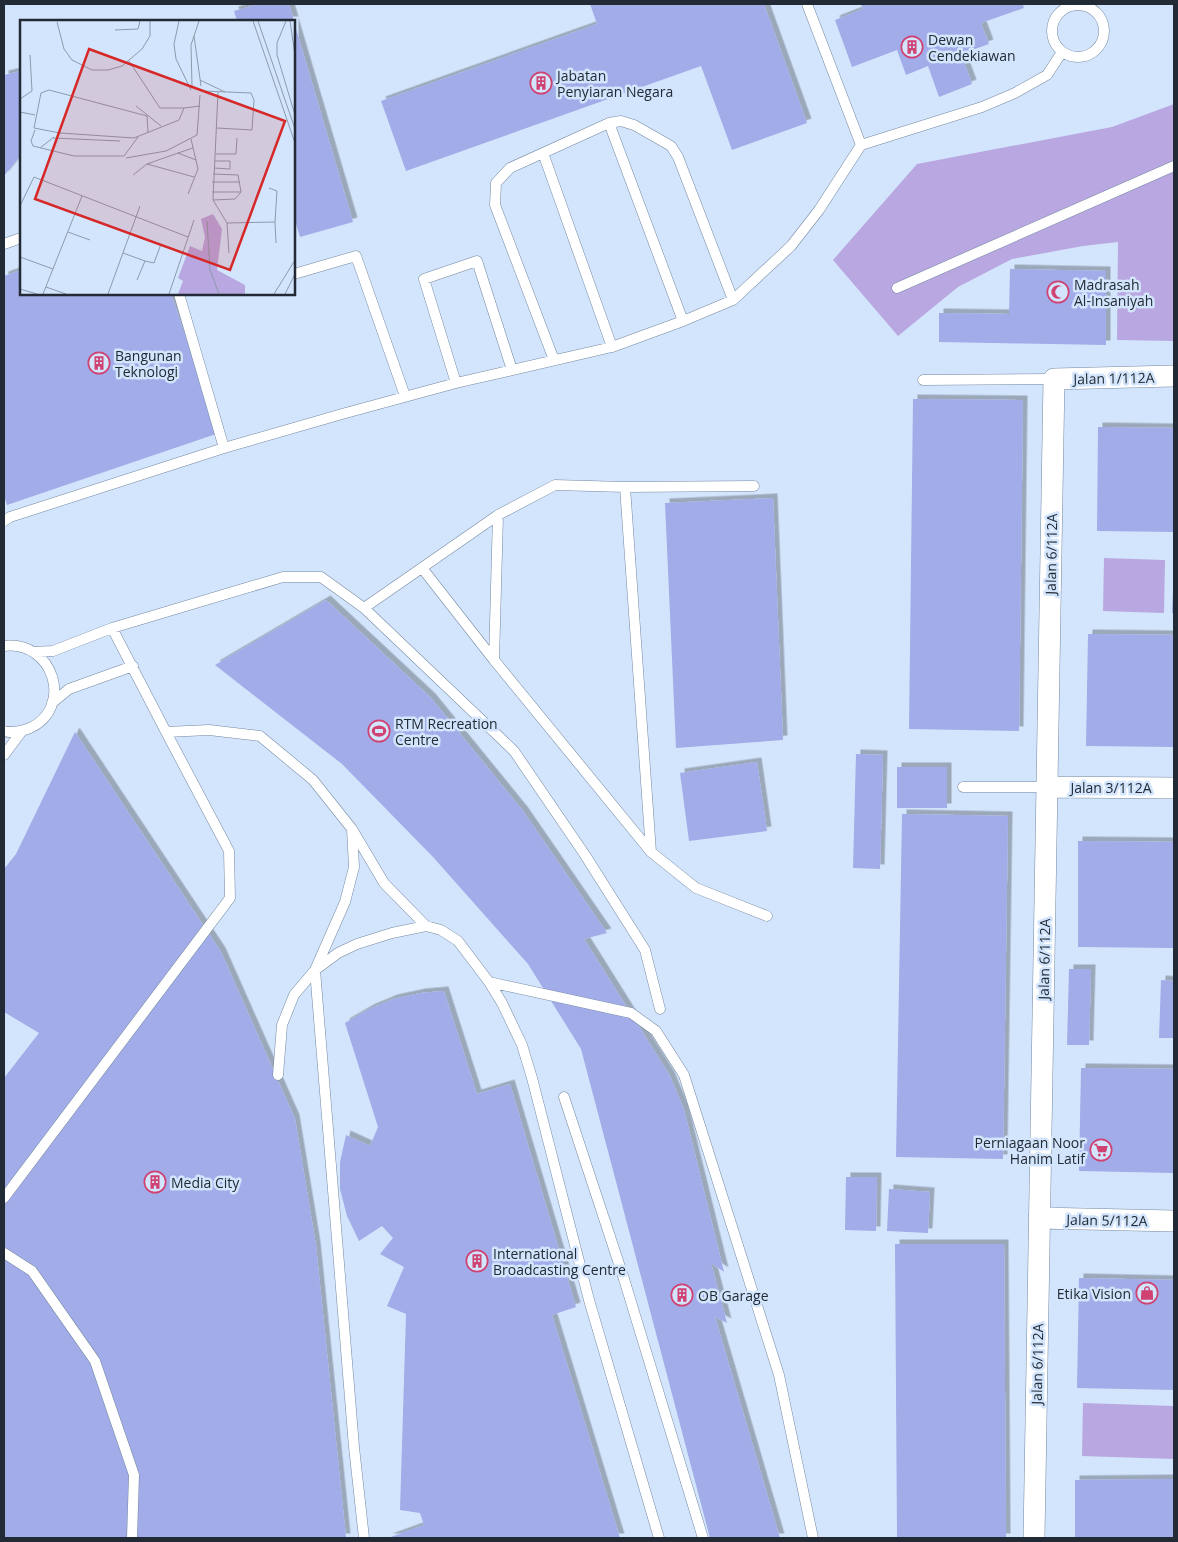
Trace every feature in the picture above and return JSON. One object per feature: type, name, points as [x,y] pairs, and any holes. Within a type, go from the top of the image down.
[{"type":"street","name":"Jalan 1/112A","points":[[1054,379],[1174,376]]},
{"type":"street","name":"Jalan 6/112A","points":[[1034,1538],[1054,379]]},
{"type":"street","name":"Jalan 3/112A","points":[[1047,787],[1174,788]]},
{"type":"street","name":"Jalan 5/112A","points":[[1039,1218],[1174,1222]]},
{"type":"lane","points":[[807,4],[861,145]]},
{"type":"lane","points":[[1074,4],[1085,5],[1094,10],[1101,17],[1105,27],[1104,38],[1100,47],[1092,54],[1082,58],[1071,57],[1062,52],[1055,45],[1052,34],[1052,24],[1057,15],[1064,8],[1074,4]]},
{"type":"lane","points":[[4,520],[224,448],[405,396],[456,382],[612,347],[733,300],[791,246],[819,210],[861,145],[982,108],[1047,75],[1062,52]]},
{"type":"lane","points":[[554,360],[495,205],[496,183],[510,168],[610,123],[621,121],[634,125],[671,146],[678,157],[733,300]]},
{"type":"lane","points":[[610,123],[683,321]]},
{"type":"lane","points":[[544,153],[612,347]]},
{"type":"lane","points":[[897,288],[1174,166]]},
{"type":"lane","points":[[4,244],[20,238]]},
{"type":"lane","points":[[295,274],[356,256],[405,396]]},
{"type":"lane","points":[[456,382],[424,279],[477,261],[512,370]]},
{"type":"lane","points":[[179,295],[224,448]]},
{"type":"lane","points":[[923,380],[1054,379]]},
{"type":"lane","points":[[364,608],[498,515],[555,485],[625,487],[754,486]]},
{"type":"lane","points":[[625,487],[651,852]]},
{"type":"lane","points":[[494,660],[498,515]]},
{"type":"lane","points":[[422,568],[494,660],[651,852],[696,888],[767,916]]},
{"type":"lane","points":[[34,652],[54,651],[112,628],[283,577],[320,577],[364,608],[514,751],[585,855],[646,950],[660,1009]]},
{"type":"lane","points":[[4,1198],[230,898],[229,851],[112,628]]},
{"type":"lane","points":[[4,646],[20,646],[34,652],[45,661],[52,674],[54,689],[52,703],[45,716],[34,726],[22,731],[4,731]]},
{"type":"lane","points":[[52,703],[70,689],[133,666]]},
{"type":"lane","points":[[166,732],[209,730],[260,736],[313,780],[352,829],[384,882],[426,926]]},
{"type":"lane","points":[[4,755],[22,731]]},
{"type":"lane","points":[[963,787],[1047,787]]},
{"type":"lane","points":[[352,829],[354,866],[345,902],[315,970],[353,1437],[364,1538]]},
{"type":"lane","points":[[278,1075],[282,1025],[294,995],[315,970],[338,953],[356,944],[392,933],[426,926],[441,930],[458,941],[489,982],[502,1003],[522,1045],[590,1300],[659,1537]]},
{"type":"lane","points":[[489,982],[631,1013],[656,1031],[684,1075],[780,1375],[813,1538]]},
{"type":"lane","points":[[564,1097],[624,1279],[703,1538]]},
{"type":"lane","points":[[4,1253],[32,1271],[95,1361],[134,1475],[132,1538]]},
{"type":"shaded area","points":[[1174,104],[1174,341],[1117,340],[1118,242],[1083,246],[1012,259],[958,287],[898,336],[833,260],[917,164],[1112,127]]},
{"type":"shaded area","points":[[1104,558],[1165,560],[1164,613],[1103,611]]},
{"type":"shaded area","points":[[1083,1403],[1174,1406],[1174,1459],[1082,1456]]},
{"type":"building","points":[[259,4],[289,4],[294,20],[237,20],[234,11]]},
{"type":"building","name":"Jabatan Penyiaran Negara","points":[[590,4],[764,4],[807,123],[732,150],[701,66],[406,171],[381,101],[597,24]]},
{"type":"building","name":"Dewan Cendekiawan","points":[[861,4],[1022,4],[1024,8],[981,23],[989,44],[961,54],[972,84],[939,97],[928,66],[906,75],[897,50],[852,67],[835,20],[863,9]]},
{"type":"building","points":[[295,25],[353,222],[300,237],[295,220]]},
{"type":"building","points":[[20,71],[20,156],[4,176],[4,75]]},
{"type":"building","name":"Madrasah Al-Insaniyah","points":[[1010,269],[1106,271],[1106,345],[939,342],[939,313],[1009,314]]},
{"type":"building","name":"Bangunan Teknologi","points":[[20,270],[20,295],[171,295],[219,433],[7,505],[4,496],[4,276]]},
{"type":"building","points":[[913,399],[1023,400],[1019,731],[909,729]]},
{"type":"building","points":[[1098,427],[1174,428],[1174,532],[1097,531]]},
{"type":"building","points":[[773,498],[783,740],[676,748],[665,503]]},
{"type":"building","points":[[1173,589],[1174,613],[1172,613]]},
{"type":"building","points":[[326,600],[431,698],[523,811],[607,933],[584,939],[670,1076],[684,1110],[724,1272],[711,1263],[727,1323],[715,1317],[780,1538],[710,1538],[581,1049],[528,964],[433,857],[342,764],[215,665]]},
{"type":"building","points":[[1088,634],[1174,635],[1174,747],[1086,746]]},
{"type":"building","name":"Media City","points":[[75,732],[221,952],[295,1119],[316,1246],[346,1538],[4,1538],[4,1078],[39,1033],[4,1012],[4,869],[16,854]]},
{"type":"building","points":[[856,754],[883,755],[880,869],[853,868]]},
{"type":"building","points":[[757,762],[767,831],[689,841],[680,773]]},
{"type":"building","points":[[897,767],[947,767],[947,808],[897,808]]},
{"type":"building","points":[[902,814],[1008,816],[1003,1159],[896,1157]]},
{"type":"building","points":[[1078,841],[1174,842],[1174,948],[1078,947]]},
{"type":"building","points":[[1069,969],[1091,969],[1089,1045],[1067,1045]]},
{"type":"building","points":[[1161,980],[1174,981],[1174,1038],[1159,1038]]},
{"type":"building","name":"International Broadcasting Centre","points":[[444,991],[477,1094],[510,1084],[576,1307],[552,1315],[620,1538],[388,1538],[424,1525],[420,1513],[400,1510],[406,1314],[387,1306],[404,1267],[380,1254],[393,1238],[382,1226],[359,1241],[347,1216],[340,1189],[340,1162],[346,1135],[370,1146],[378,1127],[345,1023],[369,1009],[393,999],[421,993]]},
{"type":"building","points":[[1081,1068],[1174,1069],[1174,1173],[1079,1171]]},
{"type":"building","points":[[846,1177],[877,1177],[876,1231],[845,1230]]},
{"type":"building","points":[[889,1189],[930,1192],[928,1233],[887,1231]]},
{"type":"building","points":[[895,1244],[1004,1244],[1006,1538],[897,1538]]},
{"type":"building","points":[[1079,1278],[1174,1280],[1174,1390],[1077,1388]]},
{"type":"building","points":[[1174,1479],[1174,1538],[1075,1538],[1075,1480]]},
{"type":"place","name":"Dewan Cendekiawan","points":[[912,47]]},
{"type":"place","name":"Jabatan Penyiaran Negara","points":[[541,83]]},
{"type":"place","name":"Madrasah Al-Insaniyah","points":[[1058,292]]},
{"type":"place","name":"Bangunan Teknologi","points":[[99,363]]},
{"type":"place","name":"RTM Recreation Centre","points":[[379,731]]},
{"type":"place","name":"Perniagaan Noor Hanim Latif","points":[[1101,1150]]},
{"type":"place","name":"Media City","points":[[155,1182]]},
{"type":"place","name":"International Broadcasting Centre","points":[[477,1261]]},
{"type":"place","name":"Etika Vision","points":[[1147,1293]]},
{"type":"place","name":"OB Garage","points":[[682,1295]]}]
